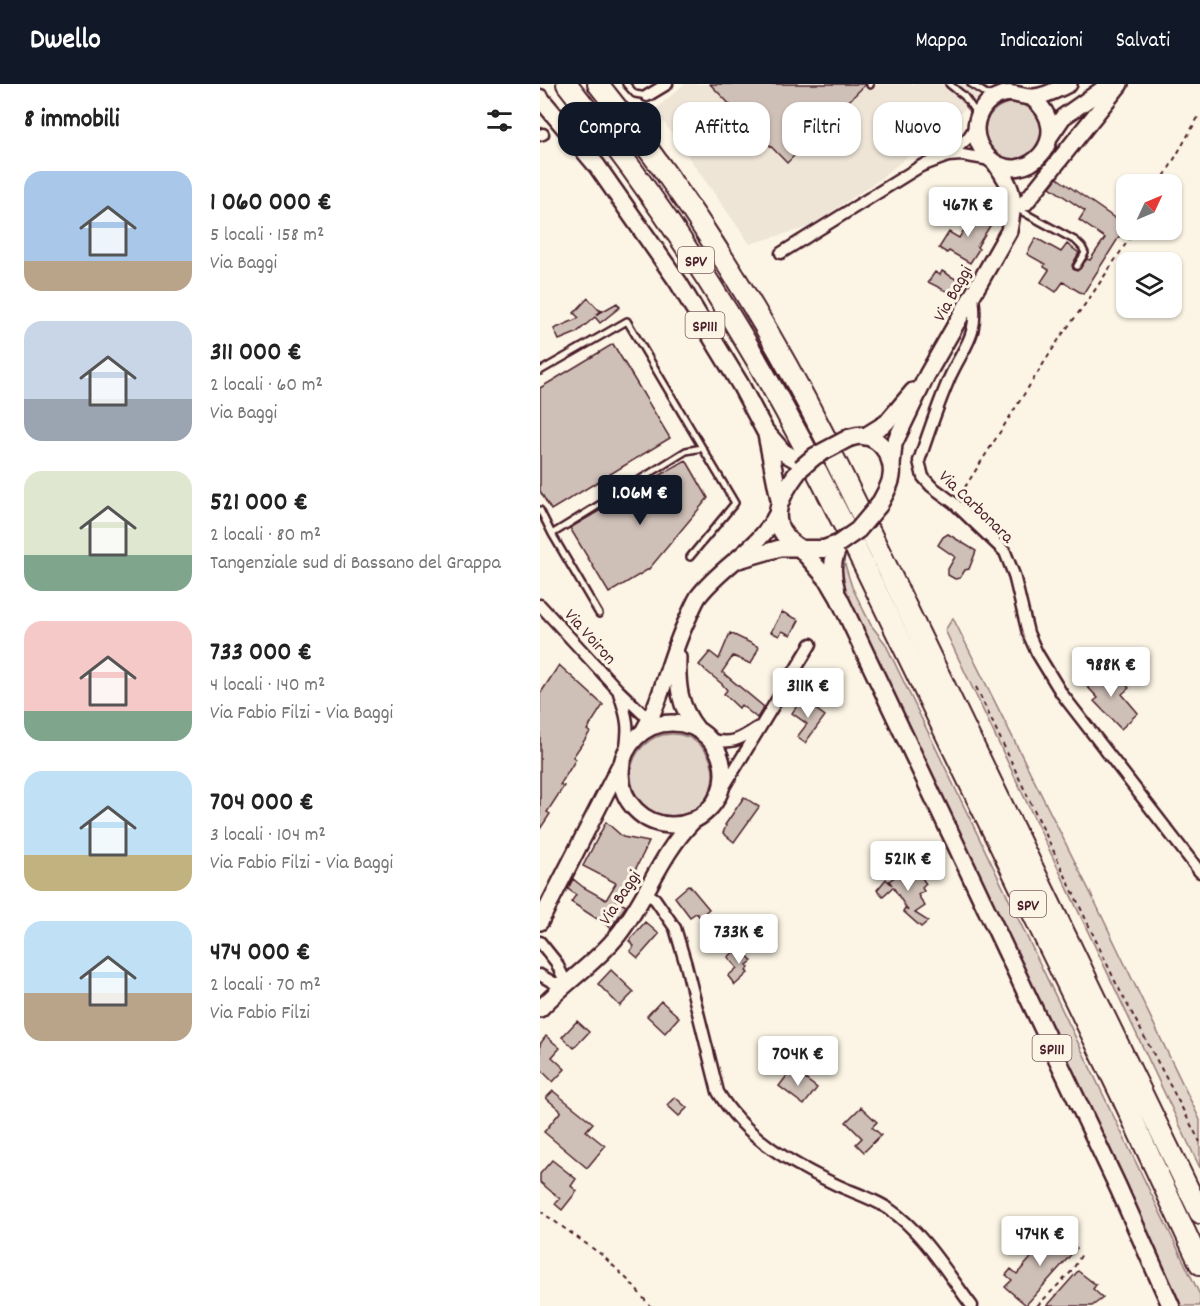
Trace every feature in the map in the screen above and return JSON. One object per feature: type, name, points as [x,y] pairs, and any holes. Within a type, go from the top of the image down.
[{"type":"highway","name":"SPV","points":[[567,84],[616,146],[689,249],[748,344],[813,457],[870,509]]},
{"type":"highway","name":"SPV","points":[[598,84],[661,168],[722,256],[772,338],[843,541],[1122,1097],[1200,1264]]},
{"type":"highway","name":"SPV","points":[[870,532],[1200,1213]]},
{"type":"main road","points":[[1031,97],[1042,96],[1069,84]]},
{"type":"main road","points":[[1050,136],[1047,114],[1040,104],[1031,97],[1019,93],[1006,93],[995,98],[988,103],[977,122],[979,145],[993,161],[1013,167],[1022,166],[1038,158],[1044,152],[1050,136],[1063,117],[1110,84]]},
{"type":"main road","points":[[1009,231],[1023,207],[1120,84]]},
{"type":"main road","name":"SP111","points":[[540,98],[597,166],[658,253],[717,345],[765,431],[783,452],[813,457]]},
{"type":"main road","points":[[1023,207],[1031,173],[1038,158]]},
{"type":"main road","name":"Via Baggi","points":[[892,465],[894,444],[927,375],[1009,231],[1014,207],[1012,190],[993,161]]},
{"type":"main road","name":"Via Baggi","points":[[857,437],[886,423],[927,375]]},
{"type":"main road","name":"SP111","points":[[765,431],[778,508],[778,525],[783,534],[829,581],[839,598],[1108,1166],[1171,1306]]},
{"type":"main road","points":[[540,922],[623,758],[637,736],[652,724],[680,633],[696,599],[714,577],[734,562],[770,526],[787,486],[813,457],[857,437],[881,445],[887,452],[892,465],[891,481],[858,530],[843,541],[824,549],[780,548],[734,562]]},
{"type":"main road","name":"SP111","points":[[839,598],[833,579],[833,557],[843,541]]},
{"type":"main road","points":[[680,633],[677,674],[680,695],[686,715],[718,751],[723,765],[723,781],[719,795]]},
{"type":"main road","name":"Via Baggi","points":[[652,724],[686,724],[703,734]]},
{"type":"main road","points":[[623,758],[620,778],[623,792],[639,814],[651,822],[665,825],[692,822]]},
{"type":"main road","name":"Via Baggi","points":[[540,1009],[617,937],[634,913],[680,834],[708,811],[719,795]]},
{"type":"street","points":[[647,96],[667,84]]},
{"type":"street","points":[[962,143],[968,138],[977,122]]},
{"type":"street","points":[[962,155],[993,161]]},
{"type":"street","points":[[781,253],[921,166],[948,156]]},
{"type":"street","name":"Via Carbonara","points":[[973,297],[975,315],[971,336],[950,379],[919,461],[923,477],[1005,552],[1014,575],[1028,633],[1037,653],[1062,694],[1200,872]]},
{"type":"street","name":"Via Voiron","points":[[540,605],[652,724]]},
{"type":"street","name":"Via Baggi","points":[[719,795],[811,644]]},
{"type":"street","name":"Via Voiron","points":[[618,690],[627,716],[628,733],[623,758]]},
{"type":"street","points":[[633,705],[652,702],[660,695]]},
{"type":"street","name":"Via Baggi","points":[[703,734],[723,742],[739,740],[760,726]]},
{"type":"street","points":[[646,893],[655,900],[675,928],[718,1092],[729,1111],[749,1131],[799,1167],[887,1207],[901,1218],[922,1241],[972,1306]]},
{"type":"street","points":[[540,942],[556,962],[566,983],[554,983],[540,975]]},
{"type":"lane","points":[[626,84],[635,94],[647,96]]},
{"type":"lane","points":[[949,84],[964,96],[977,122]]},
{"type":"lane","points":[[971,84],[995,98]]},
{"type":"lane","points":[[1023,207],[1082,247],[1085,253],[1077,266]]},
{"type":"lane","points":[[540,371],[627,321],[735,503],[690,557]]},
{"type":"lane","points":[[552,534],[686,451],[702,448]]},
{"type":"lane","points":[[540,510],[599,614]]},
{"type":"path","points":[[1166,174],[1200,114]]},
{"type":"path","points":[[954,503],[1061,336],[1128,240]]},
{"type":"path","points":[[976,687],[1116,983],[1200,1142]]},
{"type":"path","points":[[540,1211],[602,1255],[630,1282],[650,1306]]},
{"type":"path","points":[[1037,1306],[1072,1271],[1083,1252]]},
{"type":"shaded area","points":[[684,84],[1006,84],[962,111],[962,102],[873,102],[873,156],[908,156],[879,180],[809,227],[750,244],[688,156],[770,156],[770,102],[673,102],[673,135],[661,118],[661,105]]},
{"type":"shaded area","points":[[1007,103],[1019,103],[1029,107],[1037,115],[1041,131],[1037,147],[1029,155],[1019,159],[1007,159],[997,155],[989,147],[985,137],[985,125],[989,115],[997,107]]},
{"type":"shaded area","points":[[841,552],[852,587],[871,625],[885,643],[1200,1295],[1200,1306],[1181,1306],[1045,1013],[844,593],[839,556]]},
{"type":"shaded area","points":[[953,618],[1095,902],[1200,1120],[1200,1168],[945,630]]},
{"type":"shaded area","points":[[672,734],[688,737],[701,746],[710,759],[713,775],[710,791],[701,804],[688,813],[672,816],[656,813],[643,804],[634,791],[631,775],[634,759],[643,746],[656,737]]},
{"type":"building","points":[[710,84],[865,84],[848,102],[782,102],[782,156],[794,156],[787,163],[770,146],[770,102],[728,102]]},
{"type":"building","points":[[1057,178],[1116,219],[1117,240],[1083,294],[1063,282],[1056,292],[1041,282],[1049,270],[1044,267],[1045,264],[1027,254],[1036,238],[1061,252],[1067,244],[1079,253],[1072,265],[1077,271],[1087,259],[1090,260],[1105,238],[1079,220],[1085,211],[1050,187]]},
{"type":"building","points":[[943,193],[959,205],[952,216],[935,204]]},
{"type":"building","points":[[976,211],[993,221],[970,263],[939,248],[949,232],[959,238]]},
{"type":"building","points":[[942,271],[959,281],[952,294],[928,282],[935,272],[940,275]]},
{"type":"building","points":[[588,298],[599,310],[602,310],[596,315],[617,303],[620,307],[600,323],[595,317],[576,333],[559,340],[554,329],[579,318],[574,313]]},
{"type":"building","points":[[613,344],[670,438],[551,510],[540,491],[540,388]]},
{"type":"building","points":[[686,460],[708,498],[649,569],[609,593],[570,528]]},
{"type":"building","points":[[948,534],[976,551],[969,569],[965,570],[960,578],[955,579],[948,575],[948,569],[955,557],[938,545]]},
{"type":"building","points":[[782,612],[799,620],[791,635],[782,631],[779,636],[771,632]]},
{"type":"building","points":[[730,633],[759,647],[751,664],[733,656],[722,672],[764,707],[757,718],[741,705],[739,708],[724,694],[727,690],[722,684],[699,665],[710,652],[719,659]]},
{"type":"building","points":[[559,665],[603,705],[587,730],[590,732],[573,757],[576,759],[560,785],[564,786],[547,812],[550,814],[540,829],[540,694]]},
{"type":"building","points":[[1098,669],[1114,686],[1121,679],[1129,688],[1122,694],[1138,713],[1121,729],[1094,701],[1098,698],[1083,682]]},
{"type":"building","points":[[802,699],[825,716],[805,743],[797,737],[807,724],[792,713]]},
{"type":"building","points":[[744,797],[759,807],[734,842],[723,833],[725,825]]},
{"type":"building","points":[[606,822],[623,837],[649,842],[626,888],[624,887],[616,900],[626,906],[611,928],[571,902],[576,895],[568,889],[573,879],[606,900],[616,883],[583,866]]},
{"type":"building","points":[[913,864],[926,884],[922,888],[924,891],[918,895],[925,906],[915,913],[928,921],[921,927],[903,911],[907,909],[893,887],[883,896],[877,890],[886,879],[892,885],[889,881]]},
{"type":"building","points":[[689,885],[709,909],[700,917],[696,913],[690,917],[675,897]]},
{"type":"building","points":[[645,922],[659,934],[638,958],[630,951],[634,946],[629,941]]},
{"type":"building","points":[[740,947],[752,961],[747,965],[748,973],[735,985],[728,976],[737,968],[728,957]]},
{"type":"building","points":[[611,970],[634,992],[620,1006],[598,984]]},
{"type":"building","points":[[661,1001],[679,1017],[665,1033],[647,1016]]},
{"type":"building","points":[[577,1021],[589,1032],[574,1048],[562,1037]]},
{"type":"building","points":[[546,1036],[560,1048],[552,1057],[565,1069],[553,1082],[540,1069],[540,1044]]},
{"type":"building","points":[[792,1069],[817,1088],[804,1105],[779,1086]]},
{"type":"building","points":[[553,1091],[593,1123],[586,1131],[605,1146],[587,1168],[544,1132],[561,1111],[546,1098]]},
{"type":"building","points":[[675,1097],[687,1108],[679,1116],[667,1105]]},
{"type":"building","points":[[861,1107],[877,1122],[872,1127],[881,1135],[864,1152],[856,1144],[862,1138],[846,1122]]},
{"type":"building","points":[[552,1160],[576,1179],[571,1186],[577,1191],[562,1210],[555,1204],[560,1199],[540,1182],[540,1174]]},
{"type":"building","points":[[1056,1229],[1077,1248],[1026,1305],[1005,1287],[1012,1280],[1006,1275],[1011,1269],[1017,1274]]},
{"type":"building","points":[[1078,1271],[1096,1285],[1093,1289],[1103,1298],[1092,1306],[1047,1306]]}]
